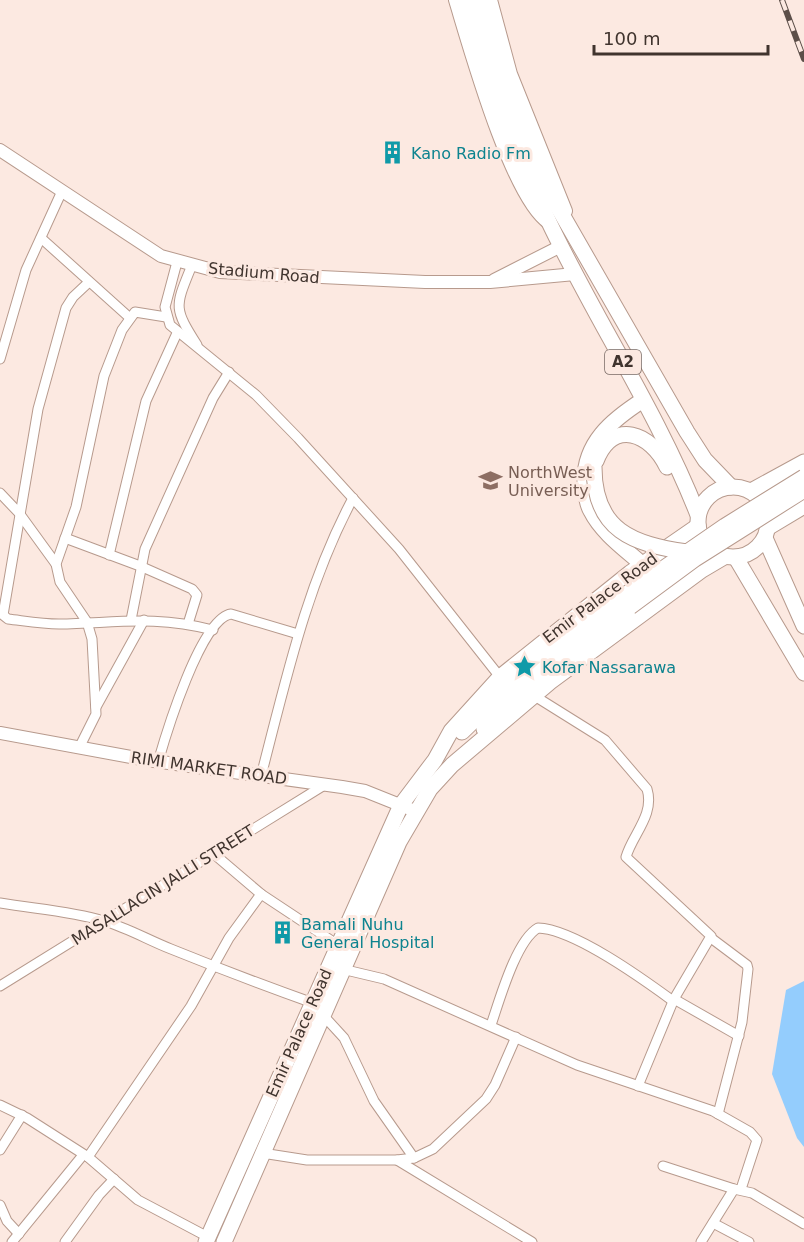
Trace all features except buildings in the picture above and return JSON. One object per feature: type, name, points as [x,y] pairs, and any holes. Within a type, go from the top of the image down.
[{"type":"main road","name":"A2","points":[[456,0],[478,76],[499,132],[528,198],[536,212],[550,212],[568,222]]},
{"type":"main road","name":"A2","points":[[465,0],[550,212],[561,246],[692,498],[706,545],[730,557]]},
{"type":"main road","name":"A2","points":[[478,0],[509,111]]},
{"type":"main road","name":"A2","points":[[490,0],[510,74],[559,192],[568,222],[687,432],[705,460],[731,487]]},
{"type":"main road","points":[[643,400],[619,416],[601,433],[588,460],[585,478],[589,509],[615,540],[643,565]]},
{"type":"main road","points":[[687,552],[650,546],[630,538],[617,529],[597,499],[594,467],[603,448],[611,440],[621,434],[642,437],[654,445],[672,477],[692,498]]},
{"type":"main road","points":[[751,491],[804,462]]},
{"type":"main road","points":[[452,765],[501,710],[687,552],[804,477]]},
{"type":"main road","points":[[698,521],[710,495],[731,487],[751,491],[761,500],[768,513],[767,532],[784,582],[804,626]]},
{"type":"main road","points":[[435,760],[520,675],[626,602],[804,490]]},
{"type":"main road","points":[[804,506],[767,532],[753,552],[730,557],[804,673]]},
{"type":"main road","name":"Emir Palace Road","points":[[224,1242],[262,1153],[317,1009],[338,945],[400,805],[435,760],[451,731],[500,677],[698,521]]},
{"type":"main road","name":"Emir Palace Road","points":[[207,1240],[317,1009],[342,969],[415,811],[430,789],[452,765],[533,695],[695,575],[730,557]]},
{"type":"main road","points":[[784,582],[804,594]]},
{"type":"street","name":"Stadium Road","points":[[0,150],[146,248],[177,262],[220,272],[403,282],[490,282],[575,274]]},
{"type":"street","points":[[0,359],[18,292],[62,191]]},
{"type":"street","points":[[40,238],[130,318]]},
{"type":"street","name":"Stadium Road","points":[[490,282],[561,246]]},
{"type":"street","points":[[177,262],[165,307],[166,317],[177,333],[256,395],[353,498],[399,549],[500,677]]},
{"type":"street","points":[[192,265],[178,304],[182,323],[200,350]]},
{"type":"street","points":[[89,282],[73,297],[61,324],[38,410],[3,615],[8,619],[58,624],[144,620],[188,624],[213,630]]},
{"type":"street","points":[[56,564],[76,507],[104,376],[122,330],[130,318],[140,311],[166,317]]},
{"type":"street","points":[[109,555],[146,401],[177,333]]},
{"type":"street","points":[[131,620],[141,566],[157,519],[213,398],[229,372]]},
{"type":"street","points":[[0,493],[19,513],[56,564],[60,582],[87,622],[92,639],[96,707],[93,722],[79,748]]},
{"type":"street","points":[[261,776],[298,634],[323,556],[353,498]]},
{"type":"street","points":[[65,538],[141,566],[196,592],[188,624]]},
{"type":"street","points":[[158,762],[182,685],[213,630],[224,616],[231,614],[298,634]]},
{"type":"street","points":[[96,707],[144,620]]},
{"type":"street","points":[[533,695],[605,740],[647,789],[645,820],[626,857],[710,934],[711,938],[748,967],[739,1036],[718,1114]]},
{"type":"street","name":"RIMI MARKET ROAD","points":[[0,733],[158,762],[365,791],[415,811]]},
{"type":"street","name":"MASALLACIN JALLI STREET","points":[[0,986],[326,784]]},
{"type":"street","points":[[214,854],[261,894],[338,945]]},
{"type":"street","points":[[12,1242],[86,1156],[191,1006],[213,966],[261,894]]},
{"type":"street","points":[[0,903],[71,913],[137,932],[162,945],[317,1009],[344,1038],[374,1101],[414,1158]]},
{"type":"street","points":[[491,1025],[509,970],[530,934],[538,928],[565,936],[600,952],[674,1000],[739,1036]]},
{"type":"street","points":[[638,1086],[674,1000],[711,938]]},
{"type":"street","points":[[342,969],[384,979],[587,1069],[718,1114],[750,1132],[757,1140],[737,1189],[700,1242]]},
{"type":"street","points":[[262,1153],[307,1160],[414,1158],[432,1149],[486,1099],[495,1085],[516,1037]]},
{"type":"street","points":[[0,1105],[22,1115],[86,1156],[138,1200],[207,1240]]},
{"type":"street","points":[[0,1150],[22,1115]]},
{"type":"street","points":[[397,1160],[526,1241]]},
{"type":"street","points":[[663,1166],[737,1189],[804,1224]]},
{"type":"street","points":[[65,1242],[94,1200],[114,1179]]},
{"type":"street","points":[[0,1205],[7,1221],[19,1234]]},
{"type":"street","points":[[713,1223],[749,1242]]},
{"type":"water","points":[[804,981],[804,1147],[797,1138],[772,1074],[786,990]]},
{"type":"railway","points":[[782,0],[804,59]]},
{"type":"place","name":"Kano Radio Fm","points":[[393,153]]},
{"type":"place","name":"NorthWest University","points":[[490,481]]},
{"type":"place","name":"Kofar Nassarawa","points":[[524,667]]},
{"type":"place","name":"Bamali Nuhu General Hospital","points":[[283,933]]}]
